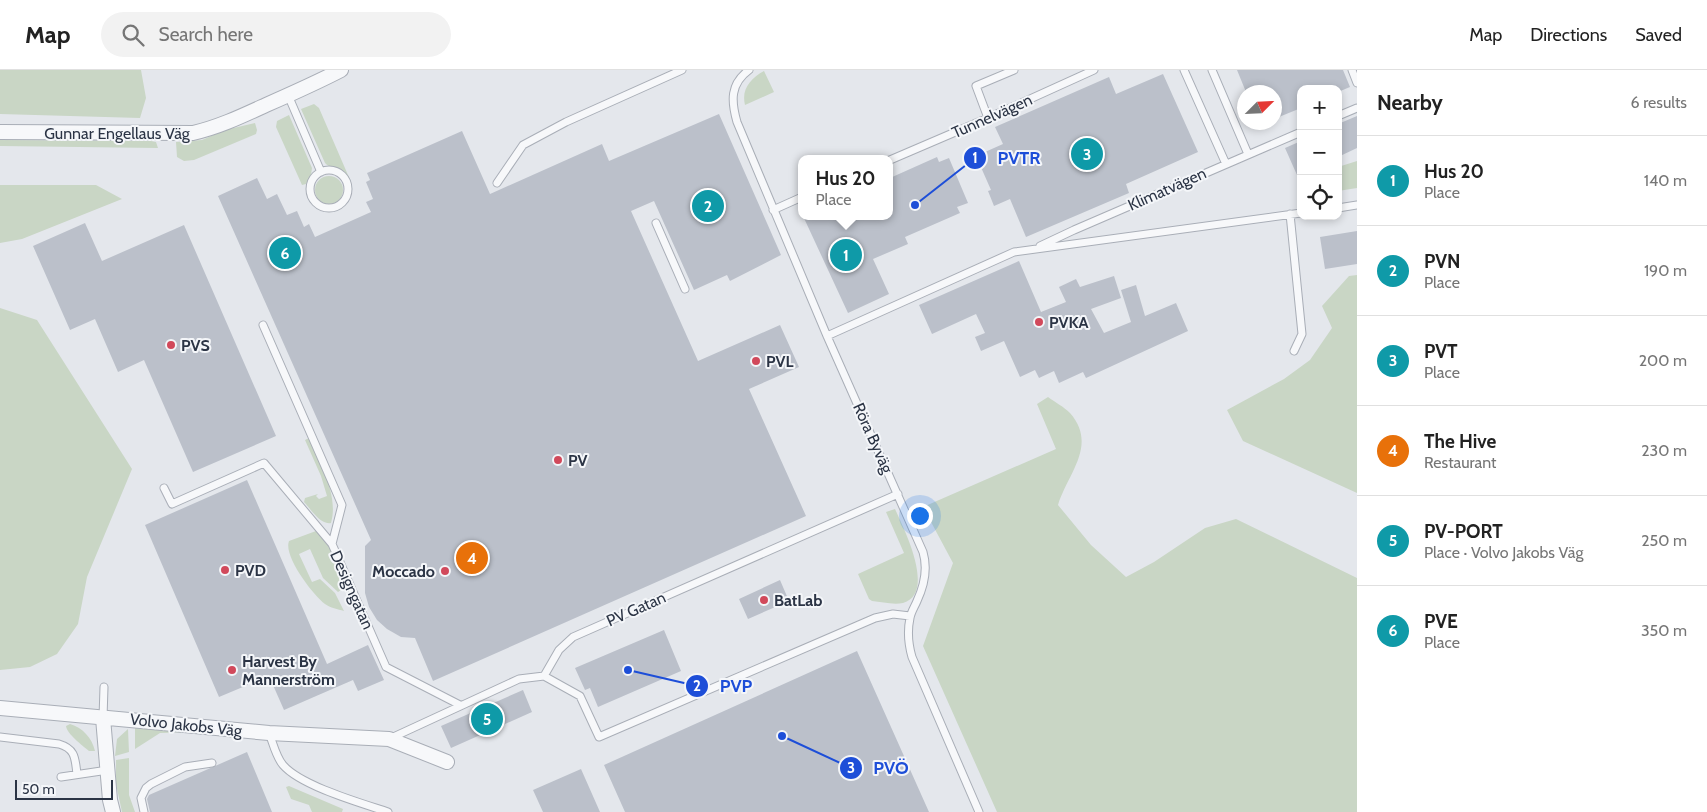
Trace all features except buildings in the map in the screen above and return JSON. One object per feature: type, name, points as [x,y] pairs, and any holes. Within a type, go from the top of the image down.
[{"type":"street","name":"Gunnar Engellaus Väg","points":[[0,132],[193,133],[214,128],[341,70]]},
{"type":"street","name":"Volvo Jakobs Väg","points":[[0,708],[269,733],[389,739],[447,762]]},
{"type":"street","points":[[103,718],[110,800],[113,812]]},
{"type":"lane","points":[[497,183],[523,145],[566,122],[682,70]]},
{"type":"lane","name":"Röra Byväg","points":[[749,70],[736,83],[732,106],[773,210],[923,552],[926,563],[926,577],[910,616],[907,633],[908,645],[979,812]]},
{"type":"lane","points":[[988,118],[976,86],[1014,70]]},
{"type":"lane","name":"Tunnelvägen","points":[[893,159],[1094,70]]},
{"type":"lane","points":[[1184,70],[1226,164]]},
{"type":"lane","points":[[1212,70],[1248,154]]},
{"type":"lane","points":[[1352,70],[1357,83]]},
{"type":"lane","points":[[288,95],[321,172]]},
{"type":"lane","points":[[1342,114],[1357,108]]},
{"type":"lane","name":"Klimatvägen","points":[[1034,249],[1297,134]]},
{"type":"lane","points":[[334,171],[347,183],[347,196],[344,201],[334,208],[321,207],[312,198],[310,192],[312,180],[321,172],[334,171]]},
{"type":"lane","points":[[773,210],[798,199]]},
{"type":"lane","points":[[1342,207],[1357,205]]},
{"type":"lane","name":"Klimatvägen","points":[[827,336],[1014,252],[1297,213]]},
{"type":"lane","points":[[1290,214],[1302,334],[1294,351]]},
{"type":"lane","points":[[656,223],[685,289]]},
{"type":"lane","name":"Designgatan","points":[[263,325],[342,505],[332,544],[386,667],[460,705]]},
{"type":"lane","points":[[164,488],[172,504],[264,463],[332,544]]},
{"type":"lane","name":"PV Gatan","points":[[544,676],[559,650],[573,637],[898,494]]},
{"type":"lane","points":[[389,739],[519,679],[544,676],[580,696],[599,737],[875,618],[893,614],[910,616]]},
{"type":"lane","points":[[103,718],[104,687]]},
{"type":"lane","points":[[269,733],[283,764],[298,777],[388,812]]},
{"type":"lane","points":[[0,737],[67,746],[75,760],[77,774]]},
{"type":"lane","points":[[144,812],[141,798],[146,788],[151,784],[185,767],[212,763]]},
{"type":"lane","points":[[61,777],[108,770]]},
{"type":"green space","points":[[0,70],[141,70],[146,98],[140,118],[0,114]]},
{"type":"green space","points":[[764,71],[774,92],[745,105],[744,94],[748,85]]},
{"type":"green space","points":[[314,104],[319,108],[351,182],[344,172],[325,163],[301,109]]},
{"type":"green space","points":[[289,115],[312,168],[311,175],[306,184],[302,185],[276,127],[277,121]]},
{"type":"green space","points":[[255,123],[256,134],[194,160],[184,161],[177,157],[176,142],[202,140],[225,130]]},
{"type":"green space","points":[[0,140],[151,141],[156,142],[158,148],[0,146]]},
{"type":"green space","points":[[1357,161],[1357,188],[1342,190],[1342,166]]},
{"type":"green space","points":[[329,176],[339,180],[343,190],[339,200],[329,204],[319,200],[315,190],[319,180]]},
{"type":"green space","points":[[0,185],[96,185],[122,199],[22,239],[0,243]]},
{"type":"green space","points":[[1357,275],[1357,493],[1243,441],[1227,410],[1284,379],[1310,360],[1332,328],[1322,306],[1349,276]]},
{"type":"green space","points":[[0,308],[37,320],[132,469],[87,577],[78,624],[57,654],[30,667],[0,670]]},
{"type":"green space","points":[[1048,397],[1070,413],[1078,425],[1081,436],[1081,448],[1078,459],[1058,505],[1091,545],[1126,577],[1154,562],[1205,528],[1236,519],[1357,578],[1357,812],[997,812],[923,646],[953,563],[923,507],[1056,449],[1037,404]]},
{"type":"green space","points":[[309,438],[327,479],[333,513],[331,523],[323,522],[319,519],[304,502],[305,498],[318,494],[316,496],[319,499],[327,496],[321,476],[305,440]]},
{"type":"green space","points":[[895,509],[910,544],[918,574],[917,587],[913,597],[903,603],[891,604],[869,599],[858,574],[904,553],[886,512]]},
{"type":"green space","points":[[316,531],[330,548],[347,586],[338,592],[323,578],[310,549],[299,554],[312,582],[320,579],[335,593],[344,611],[325,604],[320,599],[300,575],[290,556],[289,541]]},
{"type":"green space","points":[[70,724],[86,734],[92,742],[95,751],[89,751],[72,736],[66,726]]},
{"type":"green space","points":[[135,728],[191,732],[160,733],[135,749]]},
{"type":"green space","points":[[128,729],[129,752],[115,756],[117,739]]},
{"type":"green space","points":[[129,758],[129,795],[135,812],[122,812],[116,784],[116,760]]},
{"type":"green space","points":[[289,786],[343,809],[342,812],[312,812],[309,805],[291,799],[286,787]]},
{"type":"place","name":"PVT","points":[[1087,154]]},
{"type":"place","name":"PVTR","points":[[915,205]]},
{"type":"place","name":"PVN","points":[[708,206]]},
{"type":"place","name":"PVE","points":[[285,253]]},
{"type":"place","name":"Hus 20","points":[[846,255]]},
{"type":"place","name":"PVKA","points":[[1039,322]]},
{"type":"place","name":"PVS","points":[[171,345]]},
{"type":"place","name":"PVL","points":[[756,361]]},
{"type":"place","name":"PV","points":[[558,460]]},
{"type":"place","name":"The Hive","points":[[472,558]]},
{"type":"place","name":"PVD","points":[[225,570]]},
{"type":"place","name":"Moccado","points":[[445,571]]},
{"type":"place","name":"BatLab","points":[[764,600]]},
{"type":"place","name":"Harvest By Mannerström","points":[[232,670]]},
{"type":"place","name":"PVP","points":[[628,670]]},
{"type":"place","name":"PV-PORT","points":[[487,719]]},
{"type":"place","name":"PVÖ","points":[[782,736]]}]
